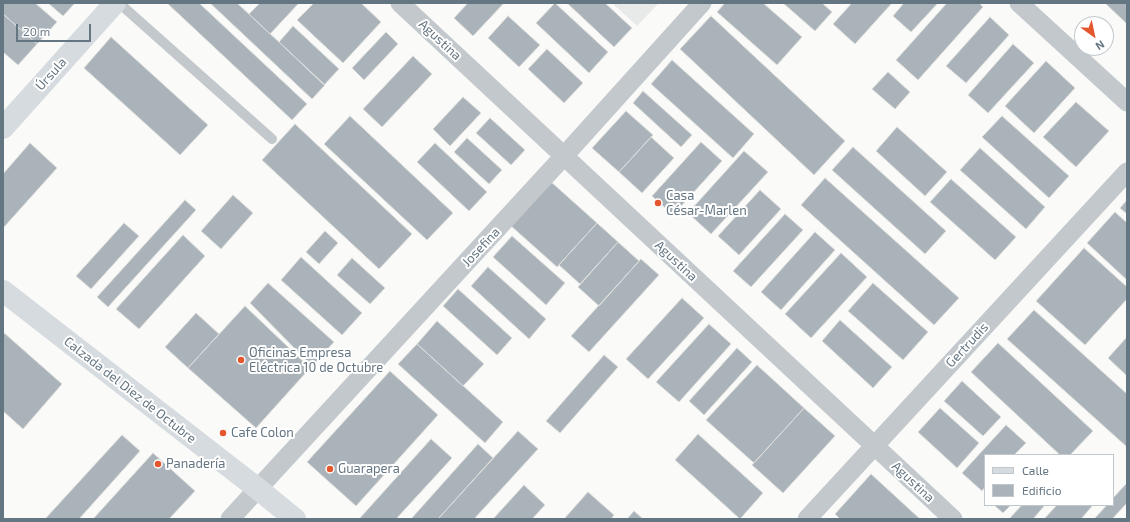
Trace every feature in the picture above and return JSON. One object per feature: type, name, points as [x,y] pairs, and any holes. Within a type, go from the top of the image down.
[{"type":"main road","name":"Úrsula","points":[[3,128],[115,3]]},
{"type":"main road","name":"Calzada del Diez de Octubre","points":[[3,291],[295,519]]},
{"type":"street","name":"Agustina","points":[[400,3],[953,519]]},
{"type":"street","name":"Josefina","points":[[230,519],[564,156],[702,3]]},
{"type":"street","points":[[1019,3],[1127,102]]},
{"type":"street","name":"Gertrudis","points":[[807,519],[1127,172]]},
{"type":"lane","points":[[119,3],[272,139]]},
{"type":"shaded area","points":[[612,3],[659,3],[637,26]]},
{"type":"building","points":[[3,3],[35,3],[57,22],[37,44],[3,14]]},
{"type":"building","points":[[48,3],[75,3],[63,16]]},
{"type":"building","points":[[167,3],[199,3],[307,104],[292,120]]},
{"type":"building","points":[[210,3],[237,3],[325,85],[312,99]]},
{"type":"building","points":[[260,3],[299,3],[270,34],[249,14]]},
{"type":"building","points":[[314,3],[361,3],[381,22],[343,63],[297,20]]},
{"type":"building","points":[[468,3],[504,3],[473,36],[454,18]]},
{"type":"building","points":[[555,3],[608,52],[589,73],[536,23]]},
{"type":"building","points":[[567,3],[605,3],[632,28],[614,47]]},
{"type":"building","points":[[725,3],[763,3],[802,37],[777,65],[717,12]]},
{"type":"building","points":[[783,3],[822,3],[832,12],[815,31]]},
{"type":"building","points":[[852,3],[892,3],[855,44],[833,24]]},
{"type":"building","points":[[904,3],[938,3],[911,32],[893,16]]},
{"type":"building","points":[[947,3],[979,3],[983,7],[918,80],[896,60]]},
{"type":"building","points":[[1105,3],[1127,3],[1127,24]]},
{"type":"building","points":[[3,14],[37,44],[18,65],[3,52]]},
{"type":"building","points":[[508,16],[540,45],[519,67],[488,38]]},
{"type":"building","points":[[711,16],[845,141],[814,175],[680,49]]},
{"type":"building","points":[[990,17],[1009,35],[966,83],[946,66]]},
{"type":"building","points":[[293,26],[339,69],[324,85],[279,42]]},
{"type":"building","points":[[386,32],[398,44],[364,80],[352,68]]},
{"type":"building","points":[[111,37],[208,125],[180,155],[84,68]]},
{"type":"building","points":[[1013,44],[1034,63],[988,113],[968,95]]},
{"type":"building","points":[[547,49],[583,83],[564,103],[528,69]]},
{"type":"building","points":[[413,56],[432,74],[382,127],[363,109]]},
{"type":"building","points":[[672,60],[754,134],[733,158],[651,84]]},
{"type":"building","points":[[1046,61],[1075,88],[1034,133],[1005,106]]},
{"type":"building","points":[[888,72],[910,92],[895,109],[872,89]]},
{"type":"building","points":[[643,91],[692,135],[681,147],[633,103]]},
{"type":"building","points":[[463,97],[481,113],[450,146],[433,129]]},
{"type":"building","points":[[1076,102],[1109,131],[1076,167],[1043,137]]},
{"type":"building","points":[[626,111],[653,135],[619,172],[592,148]]},
{"type":"building","points":[[350,116],[453,213],[427,240],[324,144]]},
{"type":"building","points":[[1002,116],[1069,176],[1049,198],[982,137]]},
{"type":"building","points":[[490,118],[525,150],[511,165],[476,133]]},
{"type":"building","points":[[295,124],[412,234],[379,269],[262,160]]},
{"type":"building","points":[[897,127],[947,172],[925,196],[876,151]]},
{"type":"building","points":[[651,137],[674,158],[642,193],[619,172]]},
{"type":"building","points":[[467,138],[502,170],[489,184],[454,152]]},
{"type":"building","points":[[701,142],[722,161],[673,215],[652,196]]},
{"type":"building","points":[[30,143],[57,168],[4,227],[3,174]]},
{"type":"building","points":[[435,143],[487,192],[469,211],[417,162]]},
{"type":"building","points":[[853,147],[946,231],[925,254],[832,170]]},
{"type":"building","points":[[980,148],[1045,207],[1026,229],[960,170]]},
{"type":"building","points":[[744,151],[768,172],[711,234],[688,213]]},
{"type":"building","points":[[825,178],[959,298],[934,325],[801,205]]},
{"type":"building","points":[[951,179],[1016,237],[995,260],[930,202]]},
{"type":"building","points":[[550,181],[597,223],[557,267],[510,225]]},
{"type":"building","points":[[760,190],[781,209],[739,255],[718,236]]},
{"type":"building","points":[[233,195],[253,213],[221,249],[201,231]]},
{"type":"building","points":[[185,200],[196,210],[108,307],[97,297]]},
{"type":"building","points":[[1127,200],[1127,214],[1120,208]]},
{"type":"building","points":[[1115,212],[1127,223],[1127,280],[1087,243]]},
{"type":"building","points":[[785,214],[803,230],[751,287],[733,271]]},
{"type":"building","points":[[124,223],[139,236],[91,289],[76,276]]},
{"type":"building","points":[[597,223],[618,242],[580,284],[559,265]]},
{"type":"building","points":[[325,231],[338,243],[319,264],[306,252]]},
{"type":"building","points":[[815,232],[835,250],[781,310],[761,292]]},
{"type":"building","points":[[183,235],[205,256],[139,329],[116,309]]},
{"type":"building","points":[[512,236],[565,283],[546,305],[493,257]]},
{"type":"building","points":[[618,242],[639,261],[599,306],[578,287]]},
{"type":"building","points":[[1084,248],[1127,287],[1127,299],[1085,345],[1036,301]]},
{"type":"building","points":[[841,253],[867,277],[811,338],[785,314]]},
{"type":"building","points":[[301,257],[362,313],[342,335],[281,280]]},
{"type":"building","points":[[352,258],[385,288],[370,304],[337,275]]},
{"type":"building","points":[[641,259],[659,275],[589,352],[571,336]]},
{"type":"building","points":[[488,267],[546,319],[529,339],[471,286]]},
{"type":"building","points":[[268,283],[334,342],[312,366],[250,303]]},
{"type":"building","points":[[873,283],[928,332],[903,360],[848,311]]},
{"type":"building","points":[[458,289],[512,338],[497,355],[443,306]]},
{"type":"building","points":[[682,298],[704,318],[648,379],[626,359]]},
{"type":"building","points":[[245,306],[310,368],[256,428],[188,368]]},
{"type":"building","points":[[1034,310],[1127,394],[1127,447],[1007,339]]},
{"type":"building","points":[[196,313],[219,334],[188,368],[165,347]]},
{"type":"building","points":[[840,320],[892,367],[873,388],[822,341]]},
{"type":"building","points":[[437,321],[484,364],[463,386],[417,344]]},
{"type":"building","points":[[709,324],[731,344],[679,402],[656,382]]},
{"type":"building","points":[[3,332],[62,384],[23,429],[3,411]]},
{"type":"building","points":[[1127,337],[1127,376],[1108,358]]},
{"type":"building","points":[[998,343],[1093,431],[1071,454],[1059,454],[971,372]]},
{"type":"building","points":[[417,344],[503,422],[485,443],[398,364]]},
{"type":"building","points":[[737,348],[752,362],[704,415],[689,401]]},
{"type":"building","points":[[604,355],[618,367],[560,433],[546,421]]},
{"type":"building","points":[[757,365],[804,408],[754,463],[706,420]]},
{"type":"building","points":[[390,371],[438,415],[356,506],[307,462]]},
{"type":"building","points":[[962,381],[1001,417],[983,436],[944,401]]},
{"type":"building","points":[[804,408],[835,436],[783,493],[752,465]]},
{"type":"building","points":[[940,408],[979,443],[957,468],[918,432]]},
{"type":"building","points":[[1006,425],[1026,443],[1015,454],[984,454],[984,488],[982,491],[962,473]]},
{"type":"building","points":[[518,431],[538,449],[474,519],[438,519]]},
{"type":"building","points":[[698,434],[763,493],[740,519],[675,460]]},
{"type":"building","points":[[122,435],[140,451],[79,519],[45,519]]},
{"type":"building","points":[[431,439],[452,458],[396,519],[361,519],[360,518]]},
{"type":"building","points":[[478,444],[493,458],[438,519],[411,519]]},
{"type":"building","points":[[153,453],[195,491],[169,519],[93,519]]},
{"type":"building","points":[[871,474],[920,519],[840,519],[835,514]]},
{"type":"building","points":[[1127,483],[1127,503],[1112,519],[1094,519],[1106,506],[1114,506],[1114,497]]},
{"type":"building","points":[[524,485],[545,505],[532,519],[493,519]]},
{"type":"building","points":[[588,492],[614,515],[611,519],[564,519]]},
{"type":"building","points":[[995,506],[1010,506],[1003,513]]},
{"type":"building","points":[[1021,506],[1044,506],[1033,519],[1009,519]]},
{"type":"building","points":[[1056,506],[1092,506],[1081,519],[1044,519]]},
{"type":"building","points":[[634,511],[643,519],[627,519]]},
{"type":"place","name":"Casa César-Marlen","points":[[658,203]]},
{"type":"place","name":"Oficinas Empresa Eléctrica 10 de Octubre","points":[[241,360]]},
{"type":"place","name":"Cafe Colon","points":[[223,433]]},
{"type":"place","name":"Panadería","points":[[158,464]]},
{"type":"place","name":"Guarapera","points":[[330,469]]}]
